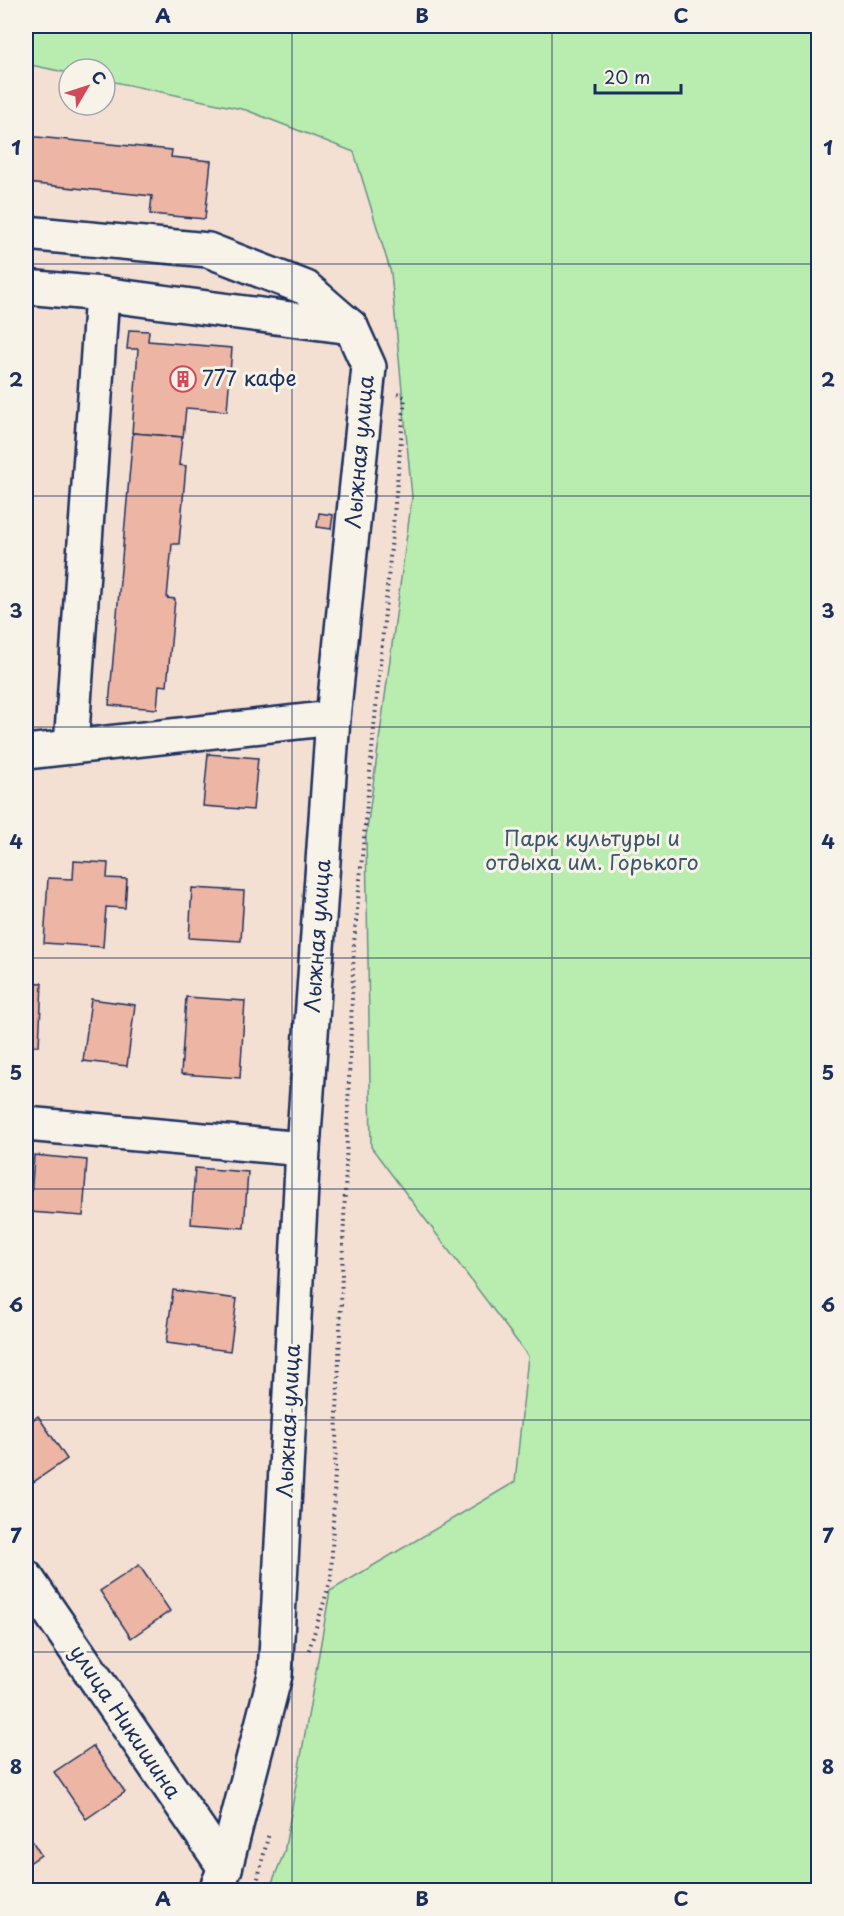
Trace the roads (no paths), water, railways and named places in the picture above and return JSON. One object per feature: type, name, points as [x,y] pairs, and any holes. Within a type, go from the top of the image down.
[{"type":"street","name":"Лыжная улица","points":[[26,233],[208,250],[306,288],[351,327],[369,367],[333,718],[303,1149],[275,1675],[220,1879]]},
{"type":"street","points":[[26,287],[102,294],[351,327]]},
{"type":"street","points":[[71,747],[102,294]]},
{"type":"street","points":[[26,752],[333,718]]},
{"type":"street","points":[[26,1124],[303,1149]]},
{"type":"street","name":"улица Никишина","points":[[26,1576],[220,1879]]},
{"type":"place","name":"777 кафе","points":[[183,379]]},
{"type":"park label","name":"Парк культуры и отдыха им. Горького","points":[[592,851]]}]
